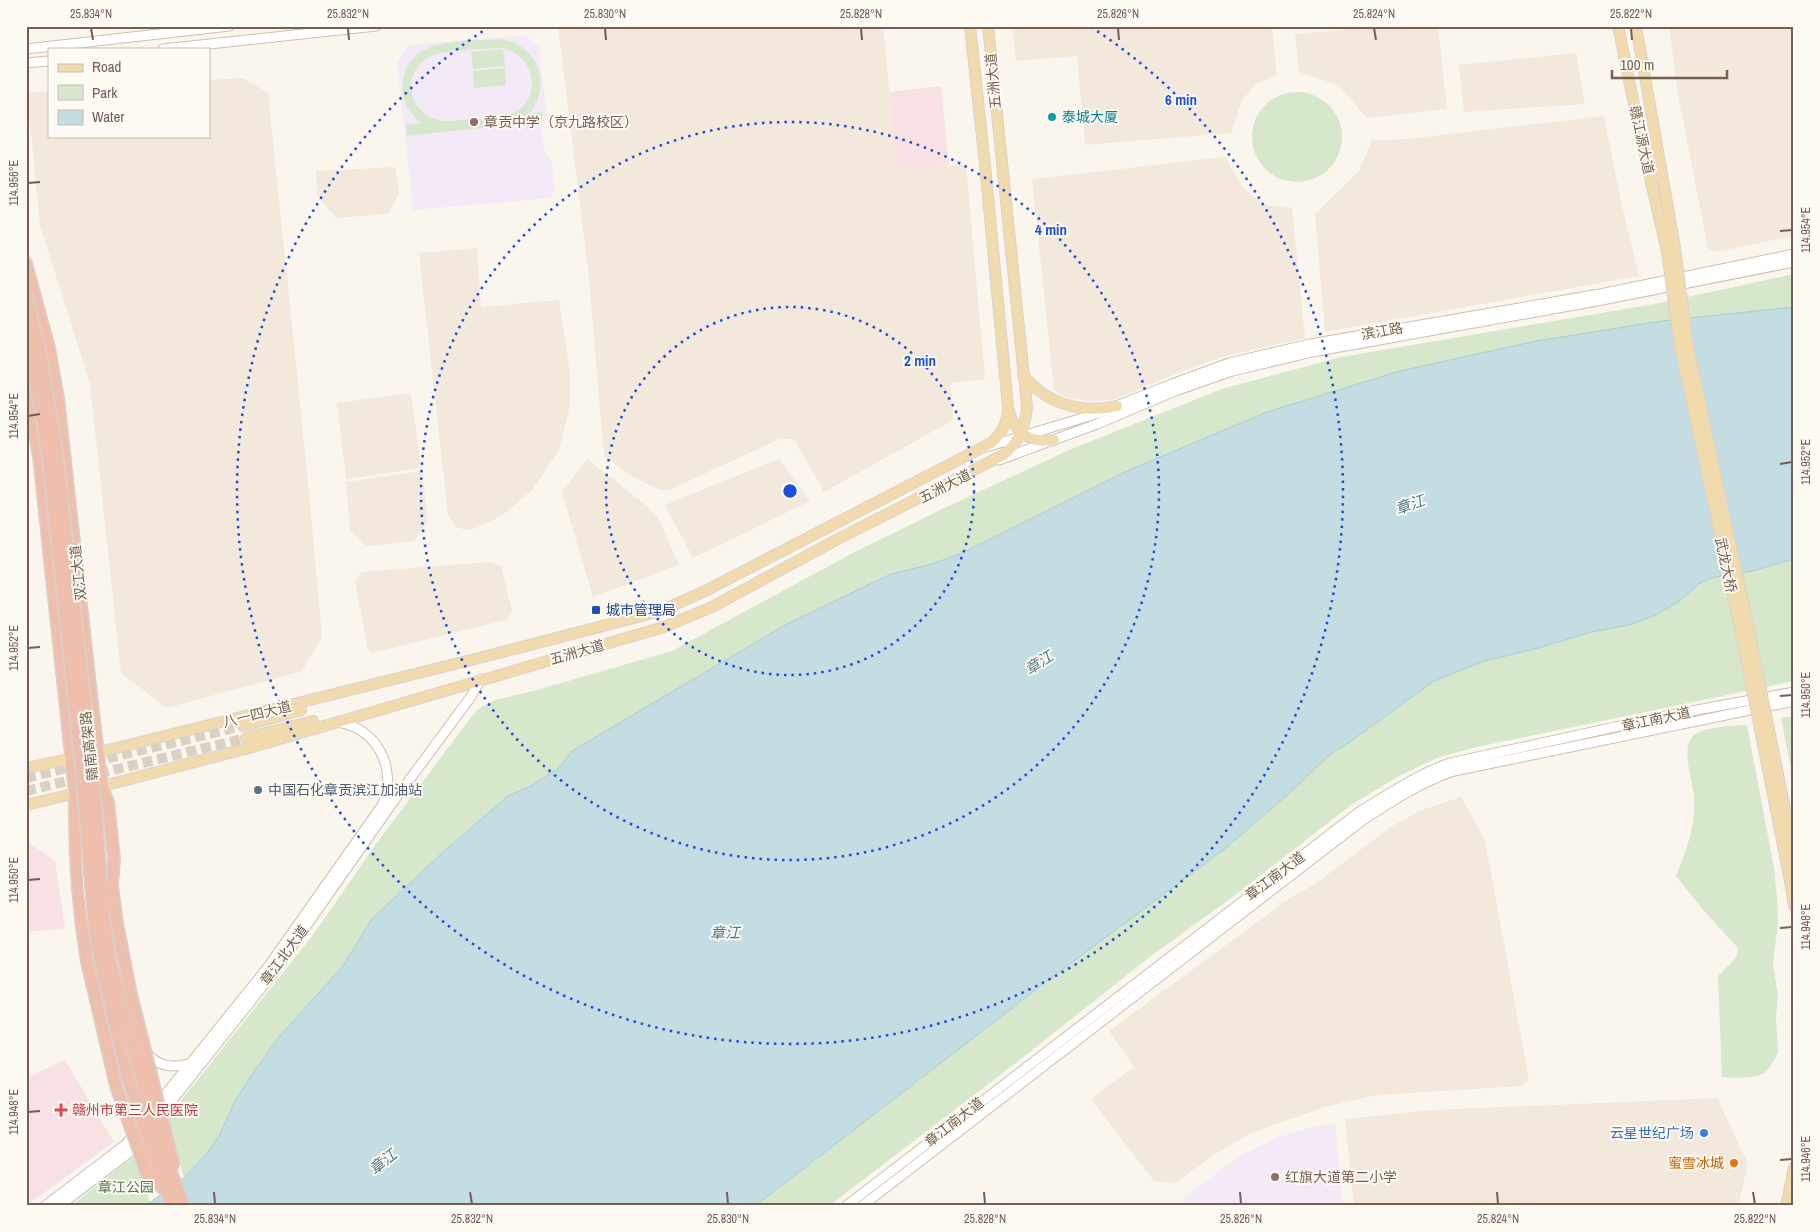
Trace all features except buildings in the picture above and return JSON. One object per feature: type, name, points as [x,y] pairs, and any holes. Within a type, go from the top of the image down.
[{"type":"highway","name":"双江大道","points":[[26,263],[46,339],[58,398],[102,787],[108,802],[114,859],[112,885],[117,923],[131,994],[170,1147],[173,1191]]},
{"type":"highway","name":"赣南高架路","points":[[26,295],[49,399],[57,454],[92,763],[104,919],[110,960],[173,1191]]},
{"type":"highway","name":"赣南高架路","points":[[26,337],[40,401],[48,456],[81,764],[94,922],[100,961],[127,1075],[152,1153],[173,1191]]},
{"type":"highway","name":"双江大道","points":[[26,382],[39,457],[75,793],[81,925],[87,962],[116,1086],[147,1174],[173,1191]]},
{"type":"highway","points":[[172,1206],[173,1191]]},
{"type":"highway","points":[[173,1191],[184,1206]]},
{"type":"main road","points":[[26,49],[230,26]]},
{"type":"main road","points":[[172,48],[376,26]]},
{"type":"main road","name":"赣江源大道","points":[[1618,26],[1640,134],[1671,250]]},
{"type":"main road","name":"赣江源大道","points":[[1636,26],[1671,250]]},
{"type":"main road","name":"五洲大道","points":[[481,679],[664,627],[712,607],[838,540],[985,466],[1005,454],[1022,435],[1027,414],[989,27]]},
{"type":"main road","name":"五洲大道","points":[[487,656],[661,611],[707,590],[996,440],[1007,419],[1008,407],[970,28]]},
{"type":"main road","points":[[26,63],[48,61]]},
{"type":"main road","name":"武龙大桥","points":[[1671,250],[1688,346],[1794,853]]},
{"type":"main road","name":"武龙大桥","points":[[1671,250],[1680,347],[1739,622],[1794,906]]},
{"type":"main road","name":"滨江路","points":[[982,448],[1096,414],[1230,363],[1310,344],[1600,294],[1794,254]]},
{"type":"main road","name":"滨江路","points":[[985,466],[1097,424],[1175,391],[1232,371],[1312,352],[1597,302],[1794,262]]},
{"type":"main road","points":[[1023,375],[1042,393],[1066,405],[1086,409],[1102,409],[1117,406]]},
{"type":"main road","points":[[1008,407],[1013,423],[1022,435],[1042,441],[1054,440]]},
{"type":"main road","points":[[242,726],[487,656]]},
{"type":"main road","name":"八一四大道","points":[[26,768],[98,753],[487,656]]},
{"type":"main road","points":[[246,738],[481,679]]},
{"type":"main road","name":"八一四大道","points":[[26,804],[102,787],[249,748],[481,679]]},
{"type":"main road","name":"章江北大道","points":[[59,1206],[130,1152],[158,1119],[274,972],[387,810],[470,698],[481,679]]},
{"type":"main road","points":[[1777,700],[1794,692]]},
{"type":"main road","points":[[1777,700],[1794,701]]},
{"type":"main road","name":"章江南大道","points":[[846,1206],[1352,818],[1405,784],[1450,763],[1670,715],[1777,700]]},
{"type":"main road","name":"章江南大道","points":[[862,1206],[1355,826],[1411,790],[1454,771],[1777,700]]},
{"type":"main road","name":"章江北大道","points":[[45,1206],[126,1144],[137,1131],[268,967],[383,804],[388,789],[388,773],[380,750],[370,738],[357,728],[334,722]]},
{"type":"main road","points":[[102,787],[101,809],[110,919],[117,958],[158,1119]]},
{"type":"main road","points":[[76,842],[83,859],[88,922],[94,962],[123,1084],[141,1140]]},
{"type":"main road","points":[[137,1039],[151,1058],[159,1064],[170,1067],[189,1064]]},
{"type":"main road","points":[[1786,1206],[1794,1167]]},
{"type":"shaded area","points":[[558,26],[883,26],[897,172],[966,164],[985,379],[951,383],[953,420],[824,492],[794,439],[780,439],[669,490],[660,490],[633,477],[604,456],[589,279]]},
{"type":"shaded area","points":[[1012,26],[1272,26],[1277,75],[1257,83],[1242,100],[1231,133],[1085,145],[1077,56],[1016,61]]},
{"type":"shaded area","points":[[1386,26],[1438,26],[1447,109],[1367,118],[1338,85],[1299,72],[1295,34]]},
{"type":"shaded area","points":[[1669,26],[1794,26],[1794,236],[1715,252],[1708,248],[1678,95]]},
{"type":"shaded area","name":"章贡中学（京九路校区）","points":[[525,35],[539,47],[547,117],[541,128],[545,153],[551,160],[555,190],[550,198],[413,210],[397,61],[409,45]]},
{"type":"shaded area","points":[[1576,53],[1585,104],[1464,112],[1459,65]]},
{"type":"shaded area","points":[[243,78],[268,93],[322,637],[302,671],[167,708],[121,673],[90,384],[40,225],[27,93],[48,91],[48,138],[210,138],[210,80]]},
{"type":"shaded area","points":[[941,86],[949,166],[897,172],[889,92]]},
{"type":"shaded area","points":[[1604,116],[1620,197],[1639,276],[1325,332],[1315,214],[1359,171],[1372,140],[1407,139]]},
{"type":"shaded area","points":[[1225,157],[1243,188],[1265,205],[1292,208],[1305,338],[1225,356],[1174,374],[1114,400],[1087,401],[1065,397],[1054,390],[1032,179]]},
{"type":"shaded area","points":[[395,167],[399,193],[388,214],[336,218],[317,195],[316,171]]},
{"type":"shaded area","points":[[477,248],[481,307],[559,300],[570,373],[570,405],[559,450],[532,490],[503,515],[476,528],[466,530],[456,527],[448,515],[419,253]]},
{"type":"shaded area","points":[[411,393],[421,468],[346,479],[337,403]]},
{"type":"shaded area","points":[[587,459],[647,506],[658,518],[679,565],[593,597],[562,492]]},
{"type":"shaded area","points":[[779,459],[810,501],[693,558],[665,505]]},
{"type":"shaded area","points":[[422,471],[428,522],[414,541],[367,546],[350,530],[346,482]]},
{"type":"shaded area","points":[[487,562],[501,566],[512,611],[506,620],[372,653],[367,647],[355,580],[362,572]]},
{"type":"shaded area","points":[[1461,797],[1485,840],[1529,1080],[1522,1086],[1371,1096],[1325,1107],[1251,1133],[1214,1155],[1175,1183],[1154,1181],[1091,1099],[1134,1067],[1109,1031],[1290,898],[1315,884],[1392,826],[1422,810]]},
{"type":"shaded area","points":[[26,840],[55,861],[65,928],[28,932],[26,912]]},
{"type":"shaded area","name":"赣州市第三人民医院","points":[[65,1060],[114,1142],[26,1206],[26,1078]]},
{"type":"shaded area","points":[[1717,1098],[1748,1164],[1738,1206],[1354,1206],[1345,1119],[1433,1110]]},
{"type":"shaded area","name":"红旗大道第二小学","points":[[1335,1123],[1343,1206],[1182,1206],[1184,1198],[1238,1157],[1278,1137]]},
{"type":"green space","points":[[502,39],[525,49],[538,67],[540,90],[537,101],[530,113],[542,112],[543,121],[407,136],[406,125],[421,123],[407,106],[403,95],[403,83],[407,67],[415,56],[441,44]],"holes":[[[502,48],[513,52],[522,59],[532,78],[529,98],[523,106],[513,113],[482,119],[436,120],[426,115],[413,98],[411,87],[413,77],[418,67],[433,55],[463,50]]]},
{"type":"green space","points":[[503,49],[505,66],[473,69],[471,52]]},
{"type":"green space","points":[[505,68],[506,85],[474,88],[473,71]]},
{"type":"green space","points":[[1297,92],[1314,96],[1329,105],[1338,120],[1342,137],[1338,154],[1329,169],[1314,178],[1297,182],[1280,178],[1265,169],[1256,154],[1252,137],[1256,120],[1265,105],[1280,96]]},
{"type":"green space","points":[[1794,274],[1794,307],[1662,321],[1536,341],[1400,371],[1267,412],[1125,472],[962,553],[932,564],[891,574],[785,625],[572,751],[559,768],[531,786],[508,796],[441,854],[371,920],[343,966],[279,1037],[255,1070],[235,1101],[220,1134],[209,1151],[184,1178],[167,1118],[313,935],[376,844],[469,720],[478,709],[492,701],[672,651],[849,555],[938,511],[1069,450],[1222,389],[1341,357],[1660,303]]},
{"type":"green space","points":[[1794,559],[1794,681],[1477,747],[1439,757],[1399,776],[1351,805],[1234,896],[1151,956],[1026,1055],[829,1206],[755,1206],[1055,975],[1227,847],[1293,790],[1327,757],[1434,681],[1481,662],[1591,632],[1629,625],[1656,615],[1677,602],[1700,583],[1715,577],[1752,571]]},
{"type":"green space","points":[[1794,716],[1794,785],[1781,718]]},
{"type":"green space","points":[[1747,725],[1774,868],[1777,897],[1778,923],[1773,963],[1778,997],[1776,1017],[1778,1052],[1765,1073],[1753,1077],[1735,1078],[1722,1077],[1718,976],[1736,958],[1738,948],[1704,911],[1676,876],[1688,845],[1693,823],[1694,801],[1687,753],[1690,740],[1694,735],[1705,730]]},
{"type":"green space","name":"章江公园","points":[[136,1155],[150,1203],[145,1206],[71,1206]]},
{"type":"water","name":"章江","points":[[1794,307],[1794,559],[1752,571],[1715,577],[1700,583],[1678,602],[1656,615],[1629,625],[1591,632],[1481,662],[1434,681],[1327,757],[1293,790],[1227,847],[1055,975],[755,1206],[145,1206],[184,1178],[209,1151],[220,1134],[235,1101],[279,1037],[343,966],[371,920],[441,854],[508,796],[531,786],[559,768],[572,751],[785,625],[891,574],[932,564],[962,553],[1125,472],[1267,412],[1400,371],[1536,341],[1662,321]]},
{"type":"tunnel","points":[[93,762],[243,726]]},
{"type":"tunnel","points":[[26,791],[246,738]]},
{"type":"tunnel","points":[[26,778],[79,765]]},
{"type":"place","name":"泰城大厦","points":[[1052,117]]},
{"type":"place","name":"章贡中学（京九路校区）","points":[[474,122]]},
{"type":"place","name":"城市管理局","points":[[596,610]]},
{"type":"place","name":"中国石化章贡滨江加油站","points":[[258,790]]},
{"type":"place","name":"赣州市第三人民医院","points":[[61,1110]]},
{"type":"place","name":"云星世纪广场","points":[[1704,1133]]},
{"type":"place","name":"蜜雪冰城","points":[[1734,1163]]},
{"type":"place","name":"红旗大道第二小学","points":[[1275,1177]]}]
